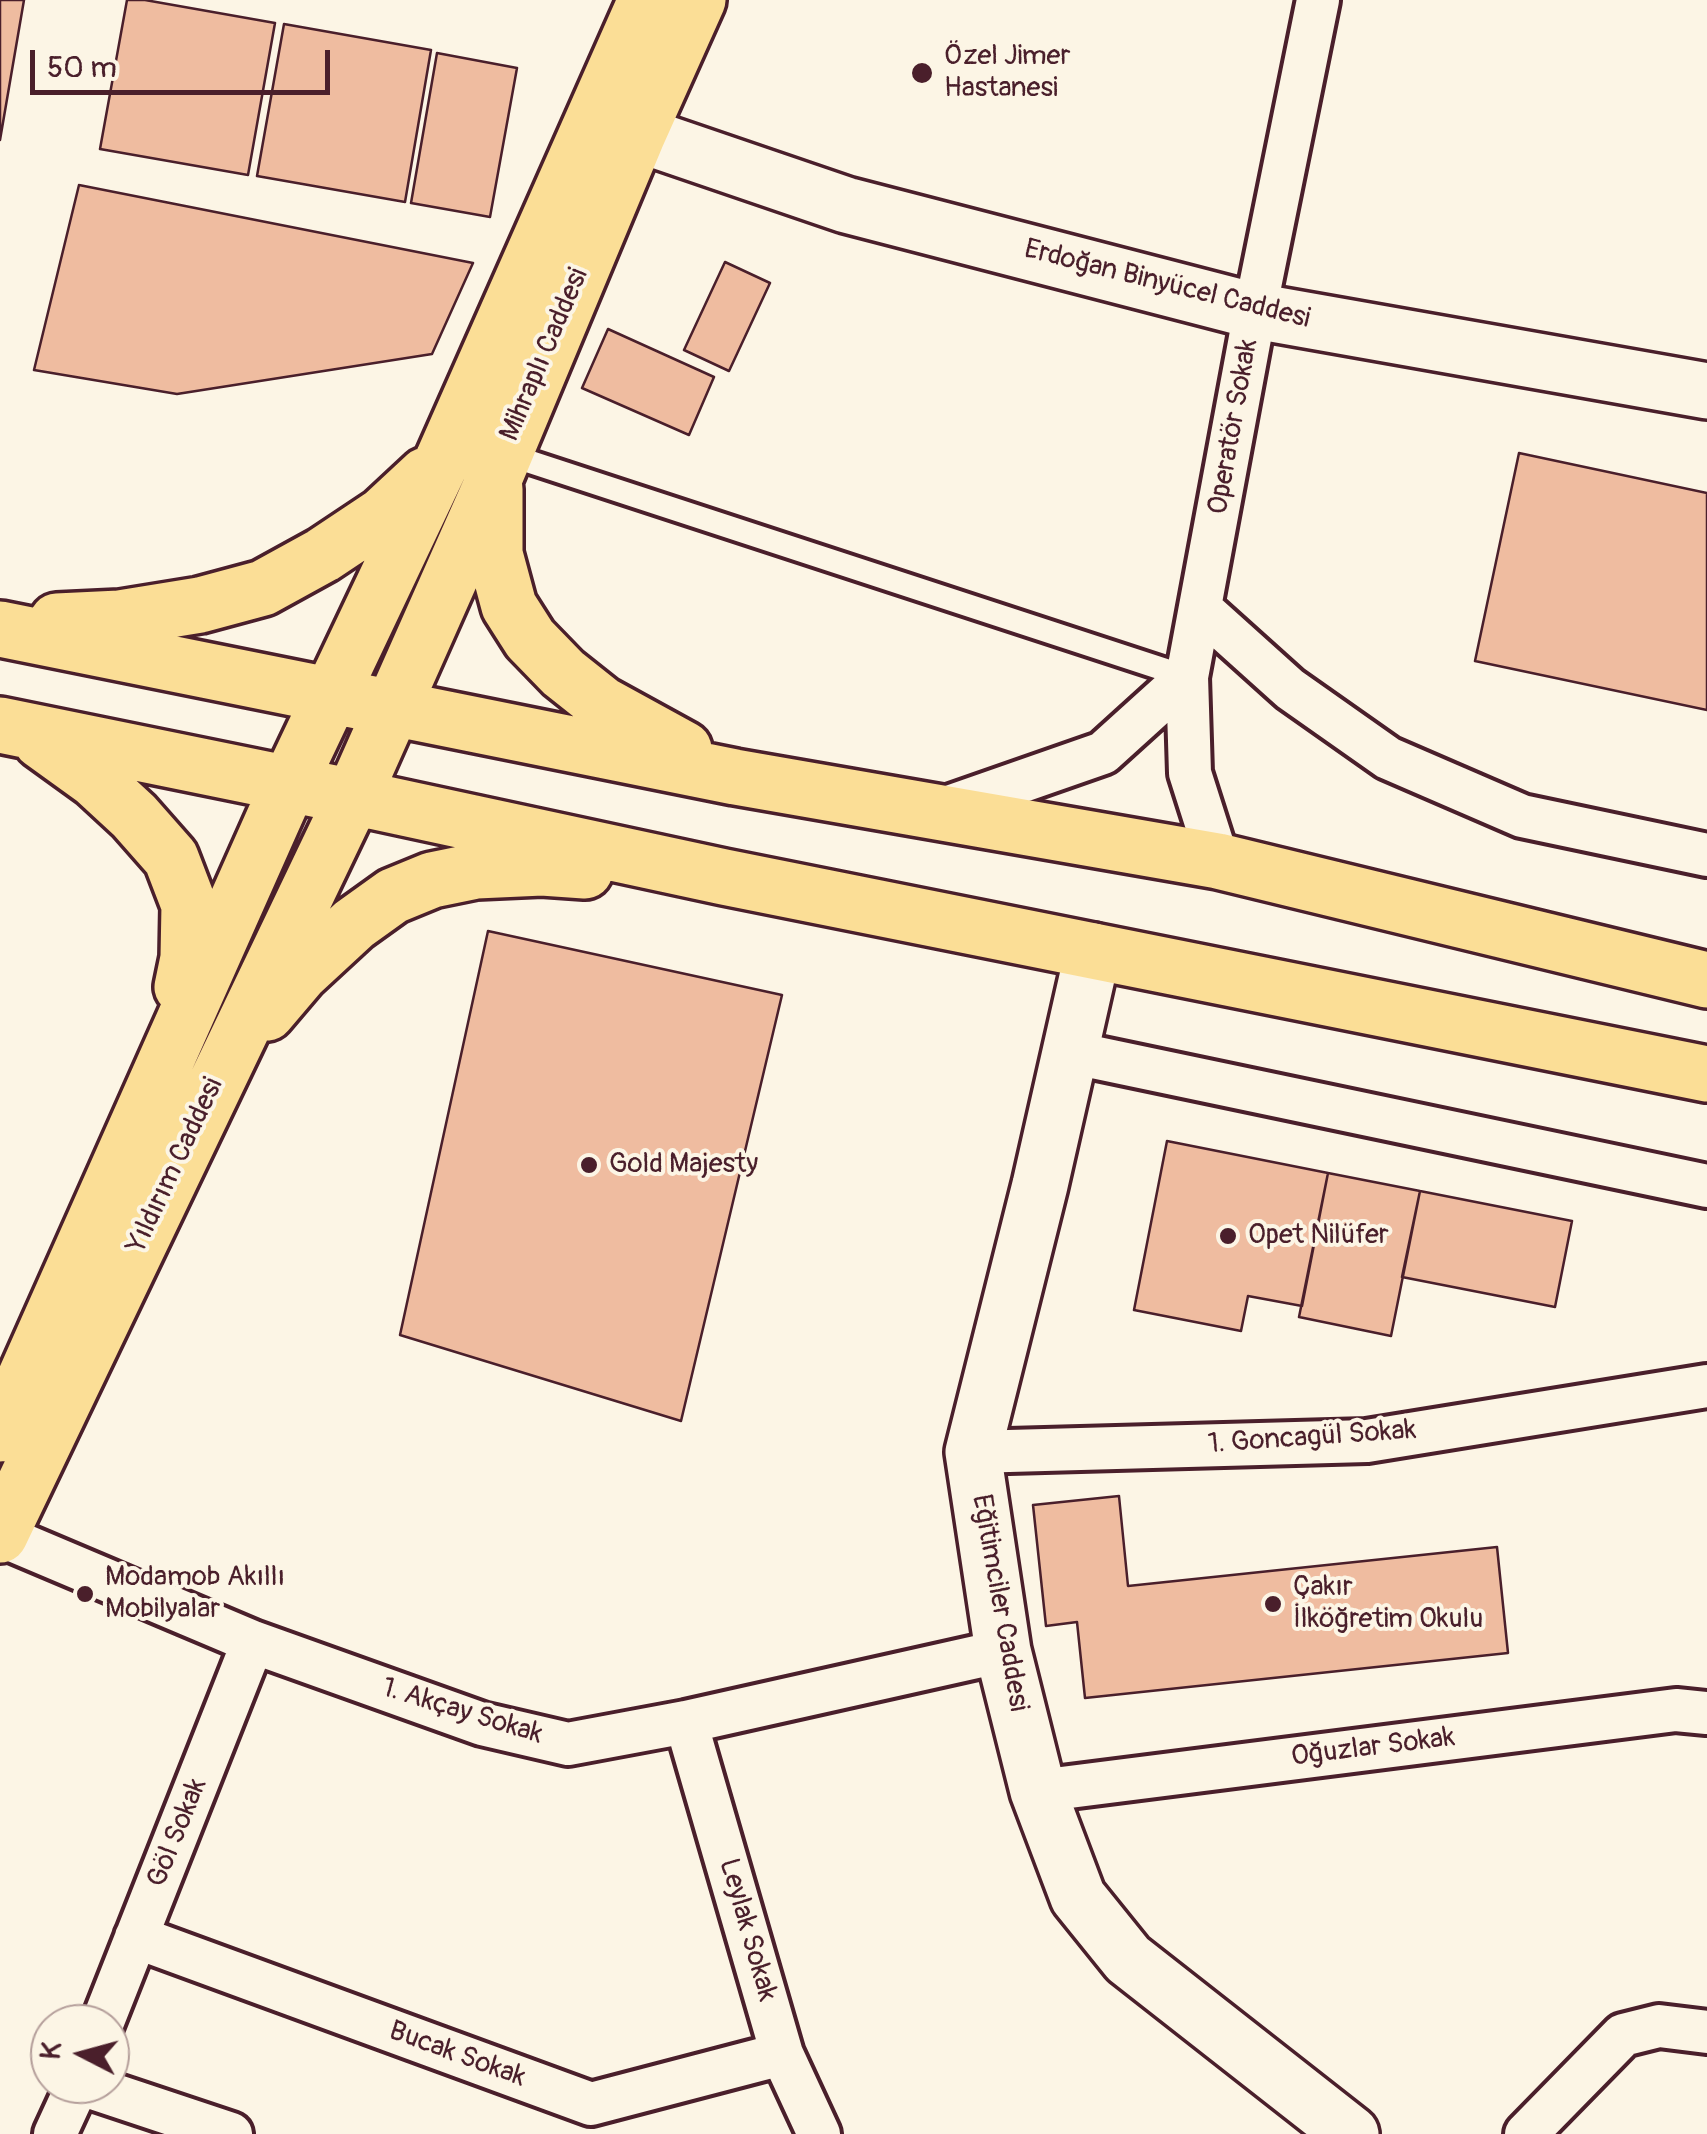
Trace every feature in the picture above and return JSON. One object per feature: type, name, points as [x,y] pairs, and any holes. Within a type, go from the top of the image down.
[{"type":"main road","name":"Mihraplı Caddesi","points":[[331,694],[443,460],[646,0]]},
{"type":"main road","name":"Mihraplı Caddesi","points":[[353,797],[698,0]]},
{"type":"main road","points":[[0,626],[120,618],[200,605],[264,588],[383,515],[443,460]]},
{"type":"main road","points":[[499,465],[495,554],[509,606],[530,638],[602,704],[735,777]]},
{"type":"main road","points":[[0,626],[735,777],[1218,861],[1707,979]]},
{"type":"main road","name":"Yıldırım Caddesi","points":[[0,1434],[16,1363],[164,1066],[331,694]]},
{"type":"main road","points":[[13,728],[724,877],[1707,1074]]},
{"type":"main road","points":[[13,728],[94,780],[172,858],[189,905],[188,958],[164,1066]]},
{"type":"main road","name":"Yıldırım Caddesi","points":[[0,1535],[353,797]]},
{"type":"main road","points":[[226,1061],[302,973],[354,924],[392,896],[432,880],[476,871],[542,868],[724,877]]},
{"type":"street","name":"Operatör Sokak","points":[[1218,861],[1190,773],[1187,677],[1318,0]]},
{"type":"street","name":"Erdoğan Binyücel Caddesi","points":[[638,134],[846,205],[1256,311],[1707,391]]},
{"type":"street","points":[[1200,610],[1290,689],[1388,758],[1522,816],[1707,855]]},
{"type":"street","points":[[936,812],[1103,753],[1187,677]]},
{"type":"street","name":"Eğitimciler Caddesi","points":[[1093,950],[1040,1185],[973,1452],[1003,1652],[1038,1791],[1078,1897],[1128,1959],[1351,2134]]},
{"type":"street","points":[[1069,1052],[1707,1186]]},
{"type":"street","name":"1. Goncagül Sokak","points":[[973,1452],[1366,1440],[1707,1386]]},
{"type":"street","name":"1. Akçay Sokak","points":[[0,1535],[253,1642],[482,1724],[568,1744],[1003,1652]]},
{"type":"street","name":"Göl Sokak","points":[[110,2004],[253,1642]]},
{"type":"street","name":"Oğuzlar Sokak","points":[[1038,1791],[1676,1710],[1707,1713]]},
{"type":"street","name":"Leylak Sokak","points":[[686,1722],[782,2054],[819,2134]]},
{"type":"street","name":"Bucak Sokak","points":[[136,1937],[591,2104],[782,2054]]},
{"type":"street","points":[[1526,2134],[1623,2035],[1660,2026],[1707,2032]]},
{"type":"street","points":[[130,2101],[231,2134]]},
{"type":"street","points":[[56,2134],[70,2104]]},
{"type":"lane","points":[[499,465],[1187,677]]},
{"type":"building","points":[[0,0],[24,0],[0,140]]},
{"type":"building","points":[[127,0],[275,23],[248,175],[100,149]]},
{"type":"building","points":[[284,24],[431,50],[405,202],[257,176]]},
{"type":"building","points":[[437,53],[517,68],[490,217],[411,203]]},
{"type":"building","points":[[79,185],[473,263],[432,354],[177,394],[34,370]]},
{"type":"building","points":[[725,262],[770,283],[729,371],[684,350]]},
{"type":"building","points":[[608,329],[714,377],[689,435],[582,388]]},
{"type":"building","points":[[1519,453],[1707,493],[1707,710],[1475,661]]},
{"type":"building","name":"Gold Majesty","points":[[488,931],[782,995],[681,1421],[400,1335]]},
{"type":"building","points":[[1167,1141],[1328,1173],[1302,1306],[1248,1296],[1241,1331],[1134,1310]]},
{"type":"building","points":[[1328,1173],[1420,1191],[1391,1336],[1299,1317]]},
{"type":"building","points":[[1420,1191],[1572,1221],[1555,1307],[1402,1277]]},
{"type":"building","name":"Çakır İlköğretim Okulu","points":[[1119,1496],[1128,1586],[1497,1547],[1508,1653],[1085,1698],[1077,1622],[1046,1626],[1033,1505]]},
{"type":"place","name":"Özel Jimer Hastanesi","points":[[922,73]]},
{"type":"place","name":"Gold Majesty","points":[[589,1165]]},
{"type":"place","name":"Opet Nilüfer","points":[[1228,1236]]},
{"type":"place","name":"Modamob Akıllı Mobilyalar","points":[[85,1594]]},
{"type":"place","name":"Çakır İlköğretim Okulu","points":[[1273,1604]]}]
